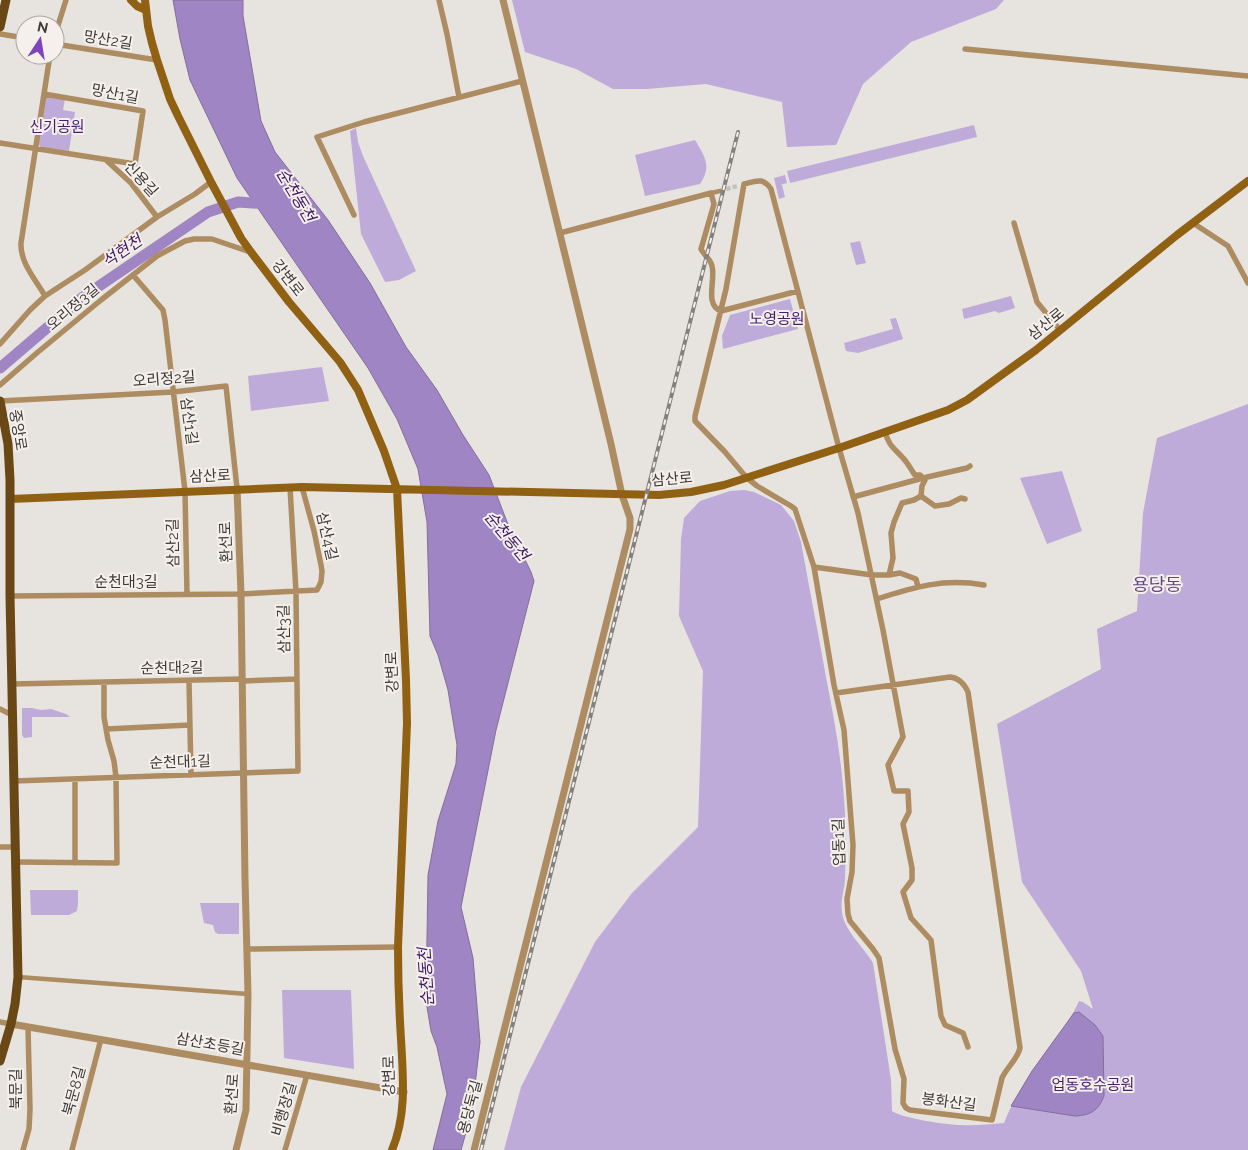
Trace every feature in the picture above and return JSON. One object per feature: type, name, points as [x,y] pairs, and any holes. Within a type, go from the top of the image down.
[{"type":"main road","points":[[0,27],[6,0]]},
{"type":"main road","points":[[131,0],[137,6],[146,10]]},
{"type":"main road","points":[[145,0],[148,26],[157,60],[178,116],[211,182]]},
{"type":"main road","name":"삼산로","points":[[10,498],[290,487],[659,496],[724,485],[948,410],[967,400],[1036,350],[1248,181]]},
{"type":"main road","name":"강변로","points":[[211,182],[241,238],[289,302],[340,362],[358,390],[381,444],[396,489],[407,723],[398,947],[404,1092],[400,1127],[392,1150]]},
{"type":"main road","name":"중앙로","points":[[0,401],[9,450],[12,715],[18,977],[11,1024],[0,1061]]},
{"type":"street","points":[[61,15],[66,0]]},
{"type":"street","points":[[439,0],[459,97]]},
{"type":"street","name":"용당둑길","points":[[474,1150],[630,534],[630,518],[622,495],[503,0]]},
{"type":"street","points":[[0,34],[15,36]]},
{"type":"street","name":"망산2길","points":[[65,46],[157,60]]},
{"type":"street","points":[[964,48],[1248,76]]},
{"type":"street","points":[[45,296],[31,274],[21,248],[48,65]]},
{"type":"street","points":[[354,215],[317,137],[364,122],[522,81]]},
{"type":"street","name":"망산1길","points":[[0,143],[135,164],[143,111],[44,94]]},
{"type":"street","name":"신용길","points":[[106,160],[131,183],[156,217]]},
{"type":"street","points":[[721,311],[741,185],[761,181],[767,183],[771,189],[872,575],[903,737],[888,765],[894,792],[908,791],[909,812],[903,824],[912,868],[912,880],[903,892],[910,918],[931,940],[941,1016],[945,1025],[964,1032],[968,1047]]},
{"type":"street","points":[[0,344],[45,296],[85,270],[156,217],[195,194],[211,182]]},
{"type":"street","points":[[560,233],[720,190]]},
{"type":"street","points":[[711,193],[714,204],[701,249],[712,266],[712,298],[716,308],[721,311],[798,291]]},
{"type":"street","points":[[1014,223],[1037,302],[1060,330]]},
{"type":"street","points":[[1193,223],[1228,246],[1248,283]]},
{"type":"street","name":"오리정3길","points":[[0,385],[157,256],[185,241],[212,239],[251,252]]},
{"type":"street","name":"삼산1길","points":[[133,275],[163,310],[185,491]]},
{"type":"street","name":"업동1길","points":[[721,311],[695,421],[746,477],[795,509],[814,566],[844,730],[852,845],[852,872],[847,899],[848,914],[850,921],[879,958],[895,1049],[904,1079],[902,1101],[904,1106]]},
{"type":"street","name":"오리정2길","points":[[0,401],[173,392],[226,386],[237,488]]},
{"type":"street","points":[[885,431],[892,448],[905,459],[915,475],[920,475],[923,478]]},
{"type":"street","points":[[853,498],[970,466]]},
{"type":"street","points":[[921,496],[925,480],[923,478]]},
{"type":"street","name":"삼산3길","points":[[244,773],[298,771],[296,592],[290,487]]},
{"type":"street","name":"삼산4길","points":[[296,592],[318,590],[322,582],[322,565],[302,487]]},
{"type":"street","name":"환선로","points":[[236,1150],[246,1110],[248,1064],[241,594],[237,488]]},
{"type":"street","name":"삼산2길","points":[[185,491],[187,594]]},
{"type":"street","points":[[921,496],[935,506],[949,504],[961,498],[965,499]]},
{"type":"street","points":[[889,575],[893,558],[891,533],[898,511],[902,503],[921,496]]},
{"type":"street","points":[[814,566],[872,575],[900,573],[916,579],[918,587]]},
{"type":"street","points":[[876,599],[918,587],[949,582],[984,584]]},
{"type":"street","points":[[241,594],[296,592]]},
{"type":"street","name":"순천대3길","points":[[10,596],[241,594]]},
{"type":"street","name":"봉화산길","points":[[893,684],[950,676],[961,681],[968,692],[1020,1048],[1019,1053],[1002,1078],[992,1120],[910,1110],[904,1106]]},
{"type":"street","points":[[242,680],[297,679]]},
{"type":"street","points":[[189,680],[191,775]]},
{"type":"street","name":"순천대2길","points":[[12,684],[242,680]]},
{"type":"street","points":[[16,862],[117,863],[116,777],[104,717],[104,682]]},
{"type":"street","points":[[836,693],[893,684]]},
{"type":"street","points":[[0,709],[12,715]]},
{"type":"street","points":[[106,729],[190,726]]},
{"type":"street","name":"순천대1길","points":[[14,781],[244,773]]},
{"type":"street","points":[[75,779],[75,863]]},
{"type":"street","points":[[0,847],[16,847]]},
{"type":"street","points":[[247,949],[398,947]]},
{"type":"street","points":[[18,977],[248,994]]},
{"type":"street","points":[[0,1022],[11,1024]]},
{"type":"street","name":"삼산초등길","points":[[11,1024],[404,1092]]},
{"type":"street","name":"북문길","points":[[23,1150],[28,1134],[29,1122],[28,1028]]},
{"type":"street","name":"북문8길","points":[[72,1150],[101,1039]]},
{"type":"street","name":"비행장길","points":[[286,1150],[307,1075]]},
{"type":"green space","points":[[512,0],[1004,0],[996,9],[911,42],[863,84],[836,145],[787,147],[782,102],[706,84],[647,89],[613,89],[576,69],[525,52]]},
{"type":"green space","name":"신기공원","points":[[45,96],[65,99],[63,110],[75,112],[69,151],[40,147],[38,141]]},
{"type":"green space","points":[[974,125],[977,137],[790,183],[787,171]]},
{"type":"green space","points":[[356,128],[363,156],[416,271],[399,280],[385,282],[361,234],[350,131]]},
{"type":"green space","points":[[695,140],[706,162],[706,172],[700,184],[645,196],[635,155]]},
{"type":"green space","points":[[785,175],[787,183],[780,185],[782,185],[785,197],[779,199],[774,178]]},
{"type":"green space","points":[[860,241],[866,263],[856,265],[850,243]]},
{"type":"green space","points":[[1011,296],[1015,308],[999,313],[995,311],[964,319],[962,309]]},
{"type":"green space","name":"노영공원","points":[[790,299],[798,329],[723,349],[722,336],[730,315]]},
{"type":"green space","points":[[896,318],[903,339],[858,353],[846,351],[844,343],[893,329],[890,319]]},
{"type":"green space","points":[[322,367],[329,401],[251,411],[248,376]]},
{"type":"green space","name":"업동호수공원","points":[[1248,404],[1248,1150],[504,1150],[521,1087],[595,942],[632,893],[698,827],[703,671],[679,616],[681,539],[684,518],[700,501],[730,491],[744,490],[754,492],[781,505],[794,521],[801,542],[834,718],[842,772],[846,843],[842,912],[846,926],[873,963],[891,1080],[892,1111],[914,1119],[954,1125],[1004,1123],[1025,1082],[1067,1023],[1079,1001],[1093,1009],[1081,971],[1022,882],[997,724],[1101,669],[1097,629],[1137,611],[1143,513],[1157,438]]},
{"type":"green space","points":[[1062,471],[1082,531],[1047,544],[1020,478]]},
{"type":"green space","points":[[22,708],[51,709],[70,717],[32,717],[32,737],[24,738],[22,735]]},
{"type":"green space","points":[[30,890],[78,890],[77,911],[69,915],[31,915]]},
{"type":"green space","points":[[200,903],[239,903],[239,934],[218,934],[215,932],[213,925],[204,923]]},
{"type":"green space","points":[[282,990],[351,990],[354,1069],[284,1058]]},
{"type":"water","name":"순천동천","points":[[173,0],[243,0],[243,16],[261,121],[275,152],[328,220],[370,283],[406,347],[437,390],[489,475],[509,527],[534,581],[496,730],[461,907],[473,958],[480,1042],[472,1111],[461,1150],[433,1150],[447,1094],[437,1047],[431,1031],[426,1001],[428,875],[438,821],[456,764],[457,745],[448,690],[438,655],[430,636],[427,522],[418,469],[397,419],[368,368],[237,178],[190,80]]},
{"type":"water","points":[[1079,1012],[1095,1025],[1103,1036],[1104,1096],[1099,1105],[1090,1113],[1075,1116],[1011,1106],[1032,1071],[1074,1013]]},
{"type":"waterway","name":"석현천","points":[[0,368],[83,297],[208,212],[238,202],[269,204]]},
{"type":"tunnel","points":[[720,191],[737,186]]},
{"type":"railway","points":[[481,1150],[738,132]]},
{"type":"district","name":"용당동","points":[[1157,584]]}]
